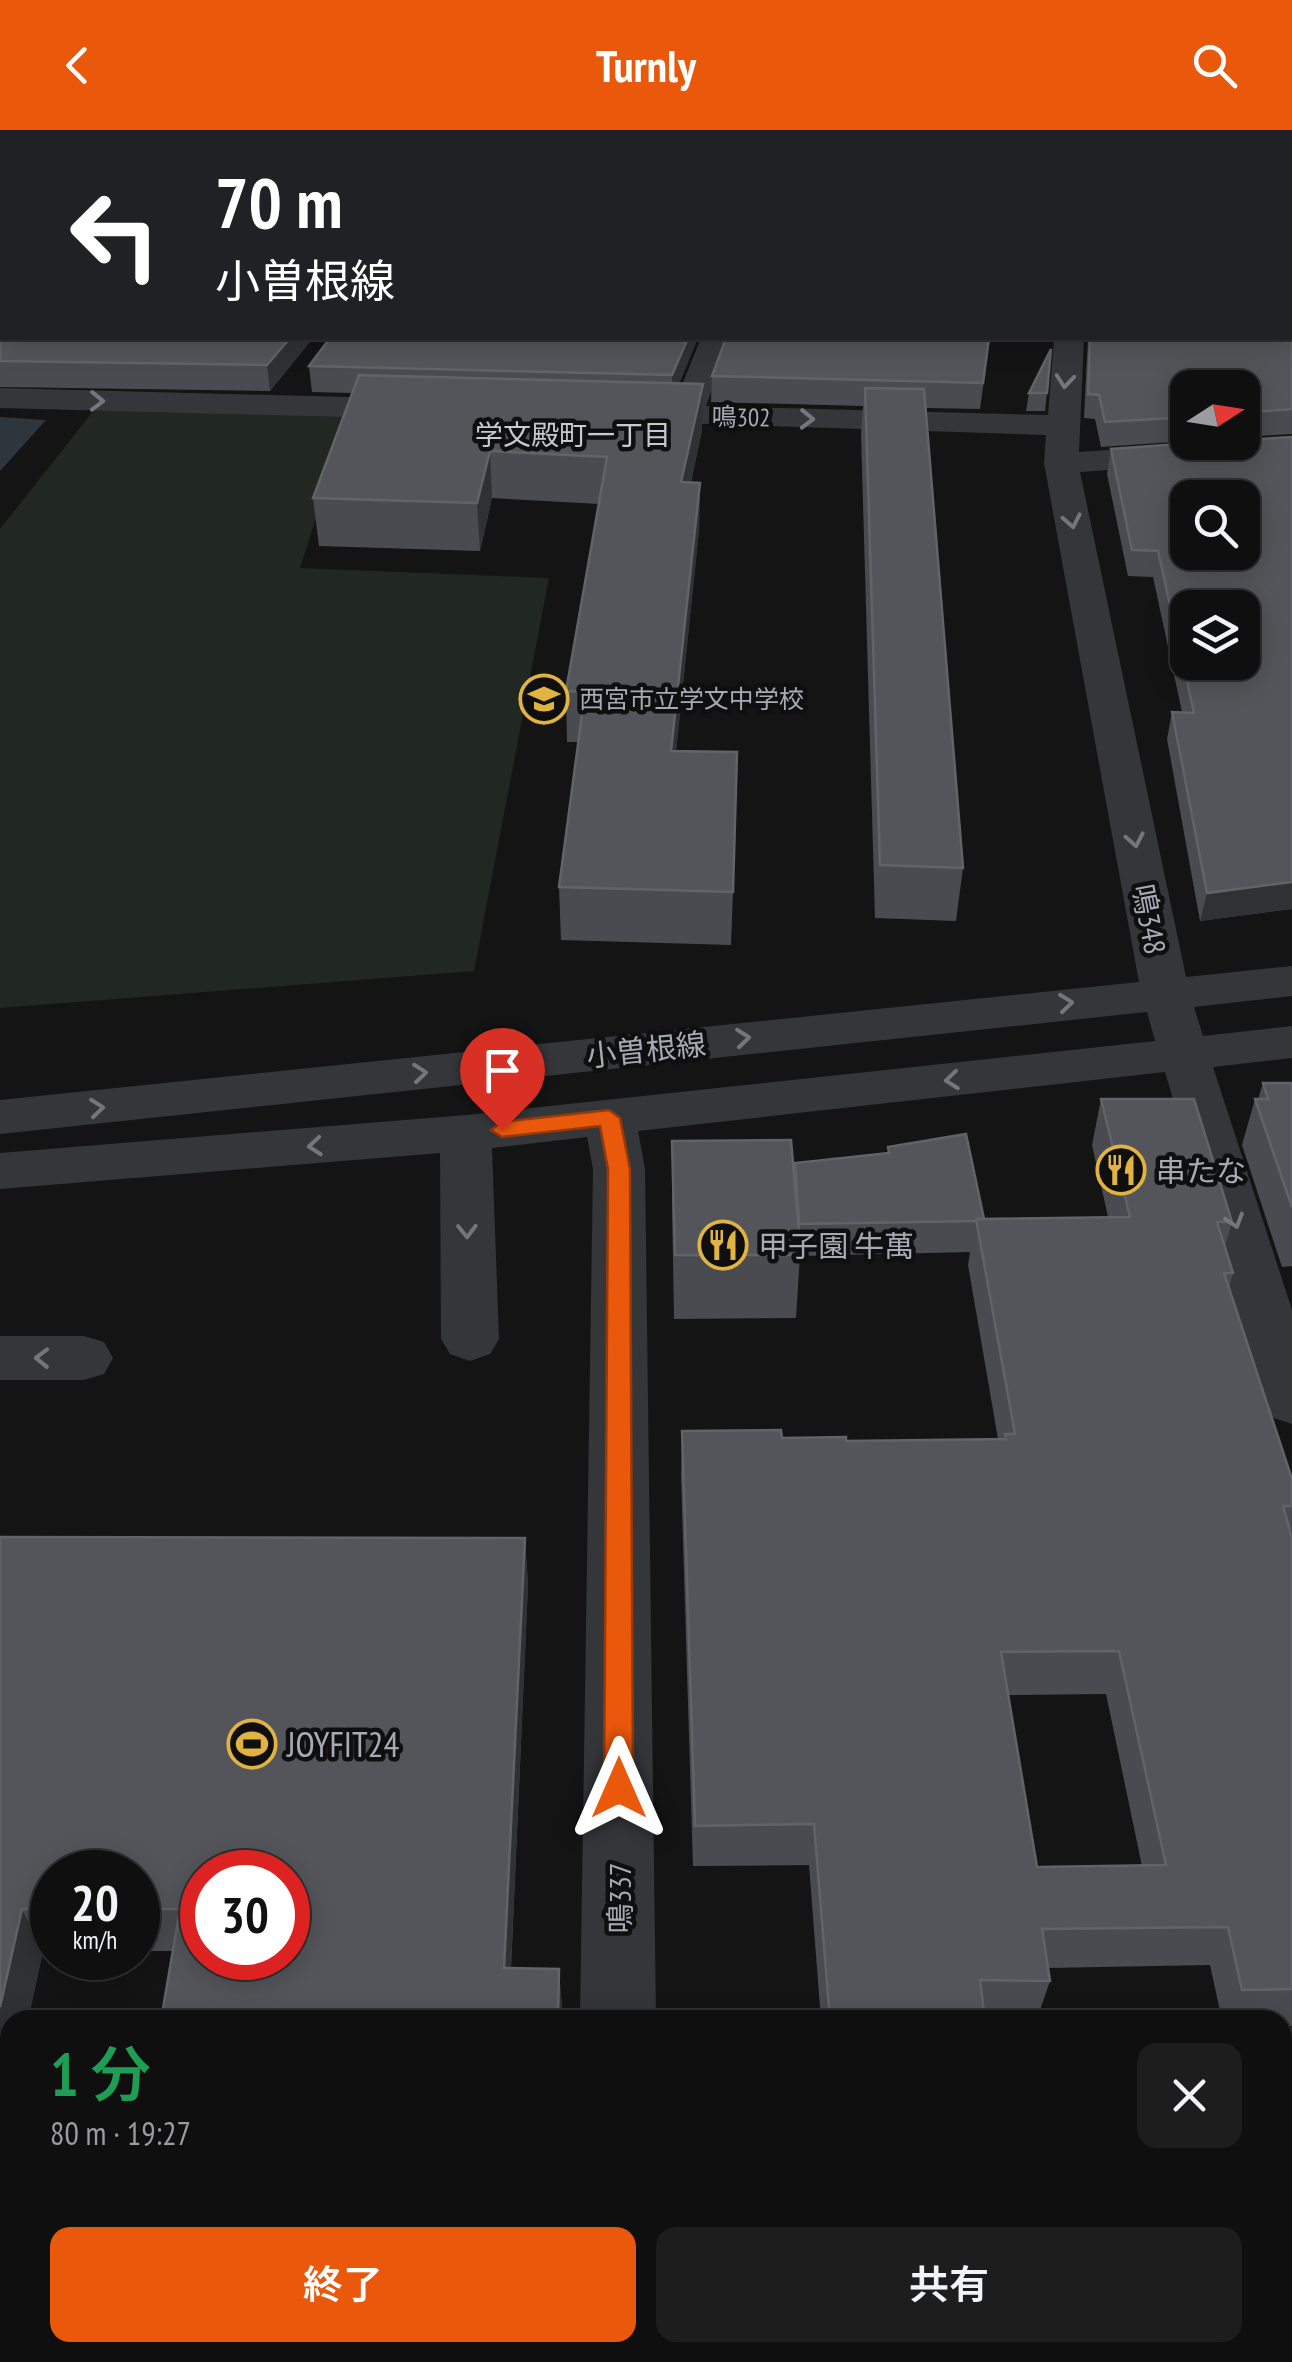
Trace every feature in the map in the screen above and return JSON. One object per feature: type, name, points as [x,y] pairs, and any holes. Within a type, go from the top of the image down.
[{"type":"street","points":[[686,416],[715,340]]},
{"type":"street","name":"鳴348","points":[[1069,340],[1061,444],[1165,992],[1292,1401]]},
{"type":"street","points":[[281,406],[301,378]]},
{"type":"street","points":[[0,398],[454,410]]},
{"type":"street","name":"鳴302","points":[[589,413],[686,416],[1061,444],[1292,448]]},
{"type":"street","name":"小曽根線","points":[[0,1117],[1292,980]]},
{"type":"street","points":[[0,1171],[466,1133],[1292,1042]]},
{"type":"street","name":"鳴337","points":[[609,1118],[619,1169],[618,2010]]},
{"type":"street","points":[[466,1133],[470,1339]]},
{"type":"street","points":[[0,1358],[84,1358]]},
{"type":"shaded area","points":[[98,405],[349,414],[300,568],[549,578],[474,971],[0,1008],[0,529]]},
{"type":"shaded area","points":[[0,417],[46,420],[0,471]]},
{"type":"building","points":[[0,340],[288,340],[267,365],[0,361]]},
{"type":"building","points":[[328,340],[687,340],[672,375],[309,366]]},
{"type":"building","points":[[725,340],[989,340],[983,383],[712,376]]},
{"type":"building","points":[[1090,340],[1292,340],[1292,409],[1260,412],[1260,370],[1170,370],[1170,418],[1105,422],[1099,395],[1088,394]]},
{"type":"building","points":[[1051,349],[1047,393],[1029,393]]},
{"type":"building","points":[[359,375],[703,384],[681,482],[700,483],[671,751],[737,752],[733,892],[559,887],[585,692],[566,691],[607,457],[490,451],[477,503],[313,498]]},
{"type":"building","points":[[865,388],[924,389],[963,868],[880,865]]},
{"type":"building","points":[[1292,437],[1292,882],[1207,893],[1172,712],[1194,713],[1187,680],[1260,680],[1260,590],[1170,590],[1170,605],[1158,551],[1132,550],[1111,449],[1170,445],[1170,460],[1260,460],[1260,439]]},
{"type":"building","points":[[1263,1083],[1292,1083],[1292,1207],[1255,1099],[1268,1099]]},
{"type":"building","points":[[1101,1099],[1194,1099],[1232,1222],[1217,1222],[1233,1273],[1224,1273],[1292,1479],[1292,1506],[1283,1506],[1292,1538],[1292,1989],[1242,1990],[1228,1927],[1042,1929],[1050,1981],[980,1980],[984,2010],[829,2010],[814,1824],[695,1826],[682,1431],[781,1430],[782,1438],[846,1437],[846,1441],[1006,1439],[1005,1434],[1015,1434],[976,1219],[1130,1217]],"holes":[[[1119,1651],[1166,1865],[1037,1867],[1001,1652]]]},
{"type":"building","points":[[966,1134],[984,1219],[799,1224],[795,1163],[889,1153],[888,1147]]},
{"type":"building","points":[[791,1140],[801,1255],[675,1255],[672,1141]]},
{"type":"building","points":[[0,1537],[525,1538],[504,1968],[559,1969],[558,2010],[163,2010],[180,1909],[160,1909],[160,1850],[30,1850],[30,1909],[22,1909],[0,2007]]},
{"type":"place","name":"西宮市立学文中学校","points":[[544,699]]},
{"type":"place","name":"串たな","points":[[1121,1170]]},
{"type":"place","name":"甲子園 牛萬","points":[[723,1245]]},
{"type":"place","name":"JOYFIT24","points":[[252,1744]]},
{"type":"district","name":"学文殿町一丁目","points":[[573,434]]},
{"type":"route","points":[[502,1130],[609,1118],[619,1169],[619,1788]]}]
